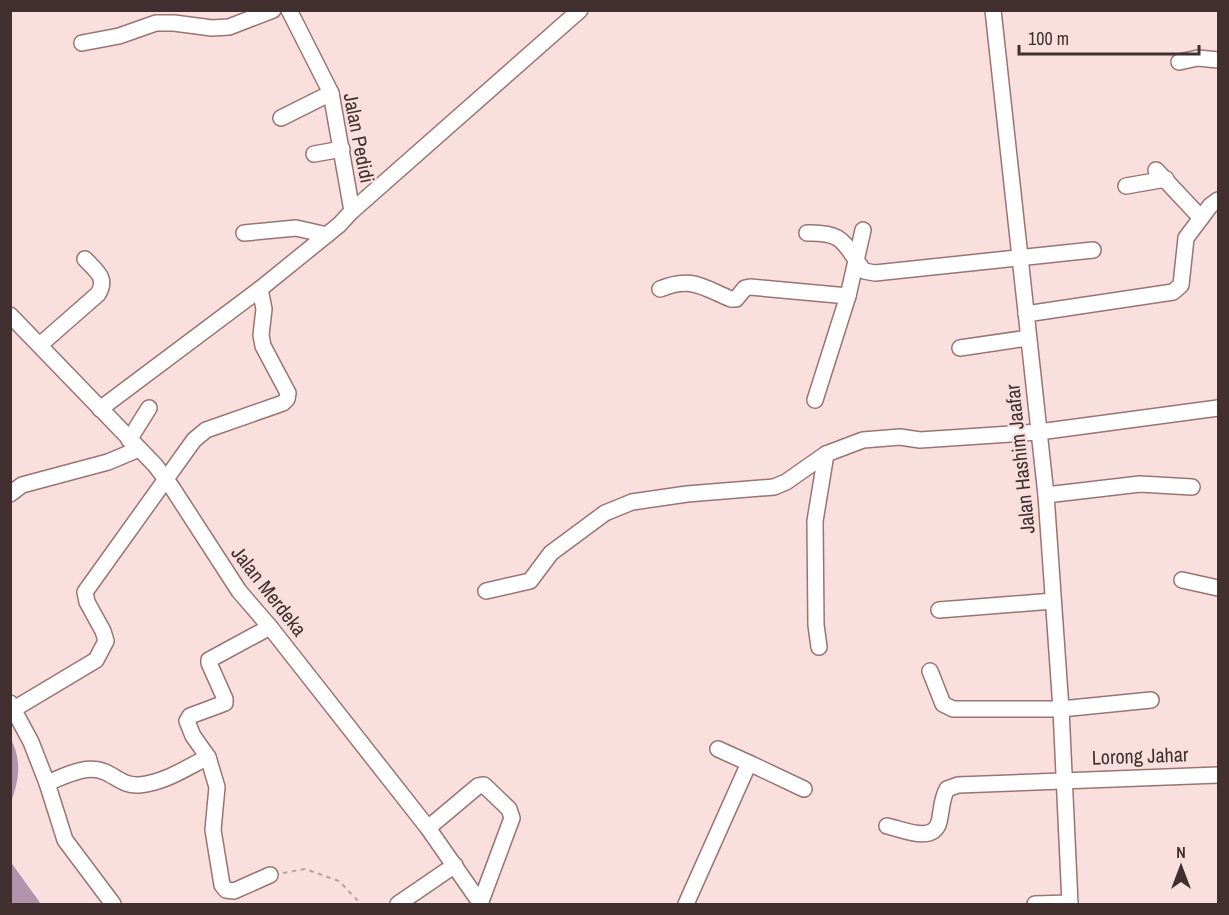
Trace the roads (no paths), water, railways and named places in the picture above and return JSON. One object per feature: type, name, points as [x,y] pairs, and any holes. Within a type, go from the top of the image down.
[{"type":"street","points":[[82,43],[119,36],[156,23],[212,28],[229,27],[273,10]]},
{"type":"street","name":"Jalan Pedidi","points":[[290,10],[331,93],[352,211]]},
{"type":"street","points":[[100,409],[260,289],[327,235],[580,10]]},
{"type":"street","name":"Jalan Hashim Jaafar","points":[[993,10],[1046,495],[1061,709],[1070,904]]},
{"type":"street","points":[[1179,62],[1198,58],[1218,60]]},
{"type":"street","points":[[281,118],[331,93]]},
{"type":"street","points":[[314,154],[342,149]]},
{"type":"street","points":[[1126,186],[1161,174],[1201,218]]},
{"type":"street","points":[[1026,314],[1173,292],[1181,285],[1186,238],[1210,206],[1218,200]]},
{"type":"street","points":[[244,233],[297,228],[327,235]]},
{"type":"street","points":[[815,400],[848,296],[863,231]]},
{"type":"street","points":[[807,233],[826,232],[843,240],[864,271],[875,273],[1093,250]]},
{"type":"street","points":[[41,344],[98,294],[103,286],[103,279],[85,259]]},
{"type":"street","points":[[660,289],[676,282],[690,282],[731,299],[736,299],[745,288],[750,287],[848,296]]},
{"type":"street","points":[[113,904],[65,840],[31,742],[12,706],[96,660],[105,641],[103,632],[87,602],[85,592],[167,481],[194,440],[206,430],[284,403],[287,399],[288,393],[263,346],[261,335],[264,309],[260,289]]},
{"type":"street","name":"Jalan Merdeka","points":[[10,315],[41,344],[155,465],[239,591],[428,828],[480,904]]},
{"type":"street","points":[[960,348],[1028,338]]},
{"type":"street","points":[[10,494],[22,485],[108,462],[134,445],[149,408]]},
{"type":"street","points":[[486,591],[530,581],[551,553],[605,513],[632,502],[774,487],[786,482],[826,454],[863,441],[900,437],[920,440],[1039,432],[1218,408]]},
{"type":"street","points":[[819,647],[816,625],[815,521],[826,454]]},
{"type":"street","points":[[1046,495],[1140,484],[1192,487]]},
{"type":"street","points":[[1182,580],[1218,588]]},
{"type":"street","points":[[939,610],[1053,601]]},
{"type":"street","points":[[270,627],[209,660],[225,703],[190,716],[187,721],[193,736],[208,758],[217,787],[213,830],[222,885],[226,890],[234,891],[270,875]]},
{"type":"street","points":[[930,671],[943,704],[953,709],[1061,709],[1151,700]]},
{"type":"street","points":[[718,749],[804,789]]},
{"type":"street","points":[[47,783],[79,771],[92,769],[104,771],[120,782],[137,785],[158,781],[208,758]]},
{"type":"street","points":[[686,904],[749,763]]},
{"type":"street","name":"Lorong Jahar","points":[[887,826],[925,834],[934,831],[938,824],[942,799],[947,789],[958,785],[1218,775]]},
{"type":"street","points":[[428,828],[478,786],[484,785],[509,809],[512,818],[480,904]]},
{"type":"street","points":[[398,904],[455,866]]},
{"type":"street","points":[[1035,904],[1070,904]]}]
